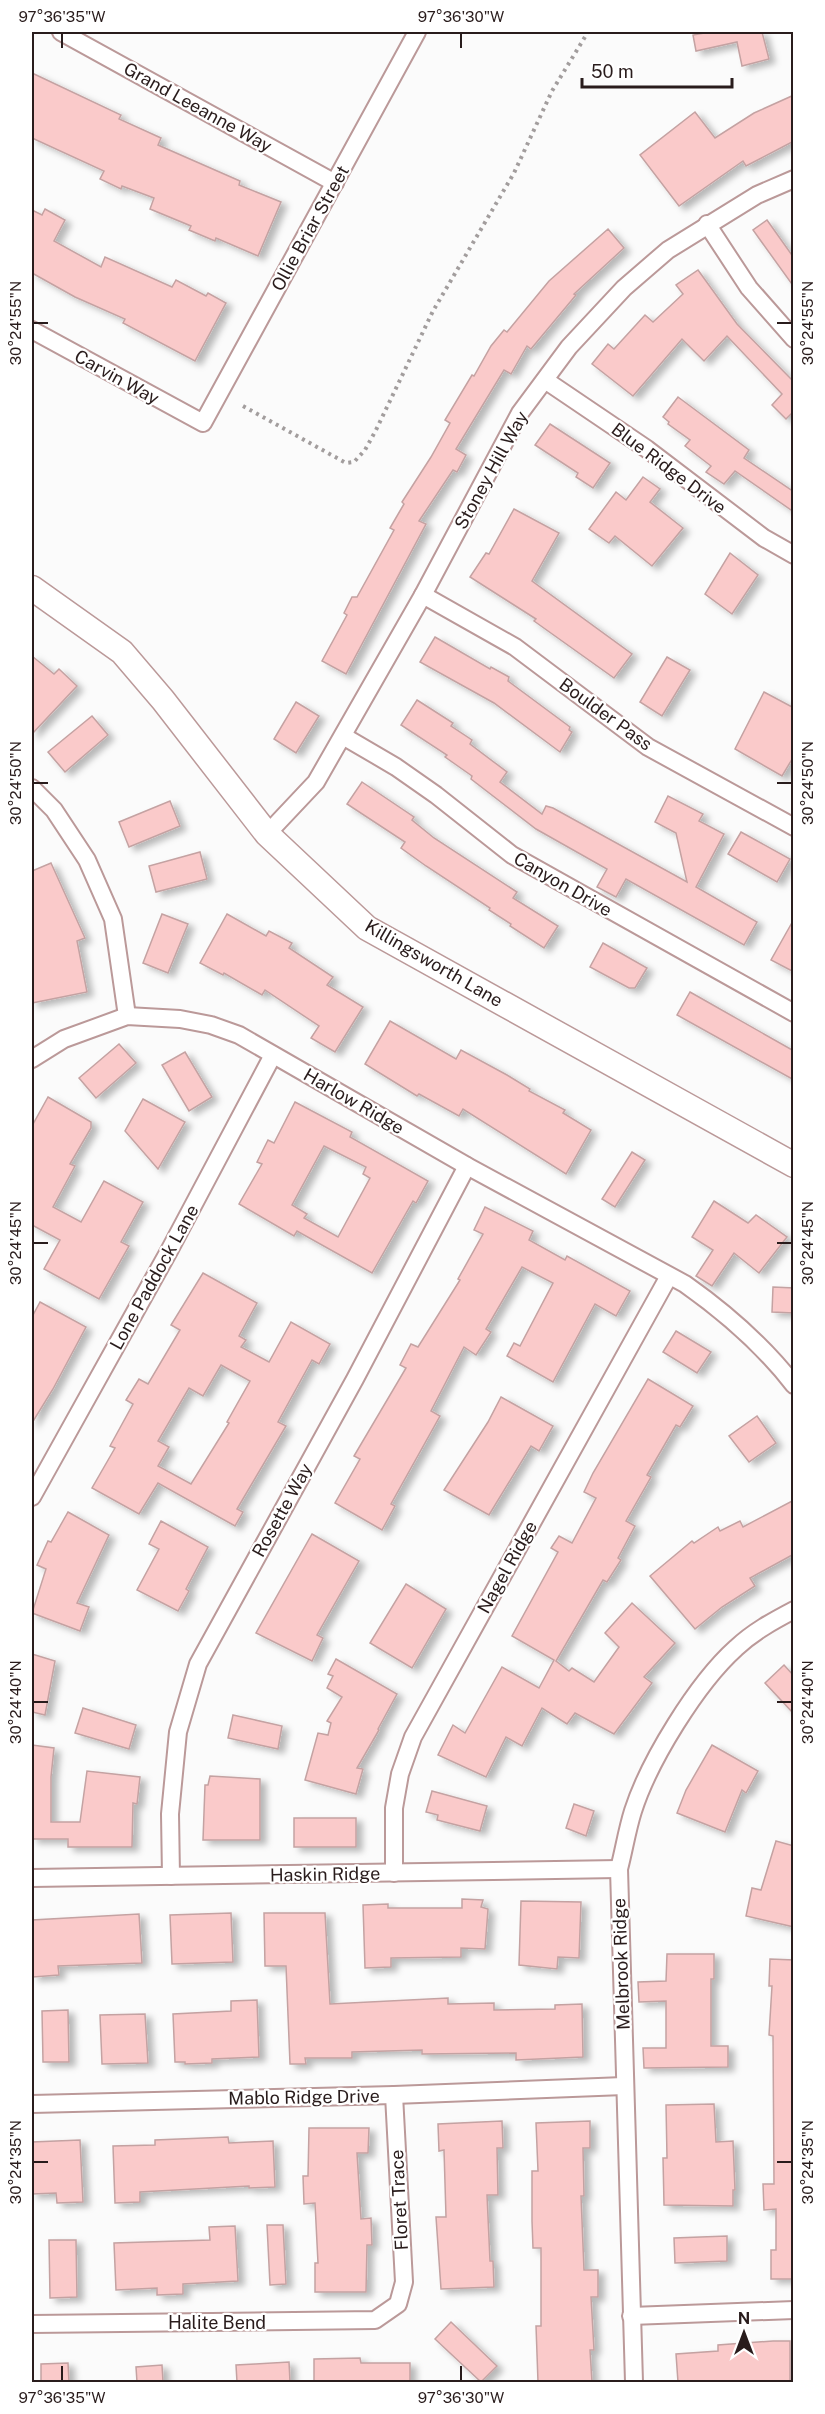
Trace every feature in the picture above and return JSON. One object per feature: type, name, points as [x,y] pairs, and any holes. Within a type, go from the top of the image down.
[{"type":"street","name":"Grand Leeanne Way","points":[[61,32],[335,183]]},
{"type":"street","name":"Ollie Briar Street","points":[[203,423],[417,32]]},
{"type":"street","name":"Stoney Hill Way","points":[[267,834],[316,782],[423,595],[520,413],[581,332],[624,288],[669,250],[707,224],[757,195],[794,179]]},
{"type":"street","points":[[707,224],[749,288],[794,339]]},
{"type":"street","name":"Carvin Way","points":[[32,330],[203,423]]},
{"type":"street","name":"Blue Ridge Drive","points":[[545,380],[647,449],[755,532],[794,555]]},
{"type":"street","name":"Killingsworth Lane","points":[[32,588],[122,652],[163,700],[267,834],[367,928],[794,1165]]},
{"type":"street","name":"Boulder Pass","points":[[423,595],[515,647],[648,747],[794,828]]},
{"type":"street","name":"Canyon Drive","points":[[343,736],[396,767],[436,795],[512,855],[794,1013]]},
{"type":"street","points":[[32,788],[54,810],[87,860],[113,919],[127,1016],[64,1039],[32,1059]]},
{"type":"street","name":"Harlow Ridge","points":[[127,1016],[180,1019],[211,1025],[239,1035],[467,1166],[669,1276]]},
{"type":"street","name":"Lone Paddock Lane","points":[[32,1497],[169,1251],[273,1055]]},
{"type":"street","name":"Rosette Way","points":[[171,1876],[170,1814],[178,1732],[198,1664],[355,1379],[467,1166]]},
{"type":"street","points":[[669,1276],[685,1284],[726,1315],[775,1361],[794,1385]]},
{"type":"street","name":"Nagel Ridge","points":[[394,1873],[394,1808],[400,1774],[413,1737],[669,1276]]},
{"type":"street","name":"Melbrook Ridge","points":[[634,2382],[619,1869],[633,1810],[656,1760],[693,1697],[709,1675],[736,1647],[764,1626],[794,1610]]},
{"type":"street","name":"Haskin Ridge","points":[[32,1878],[619,1869]]},
{"type":"street","name":"Mablo Ridge Drive","points":[[32,2104],[394,2095],[624,2086]]},
{"type":"street","name":"Floret Trace","points":[[394,2095],[404,2282],[398,2304]]},
{"type":"street","name":"Halite Bend","points":[[32,2324],[375,2320],[398,2304]]},
{"type":"street","points":[[632,2316],[794,2310]]},
{"type":"path","points":[[243,406],[346,463],[354,462],[360,456],[376,430],[433,311],[514,173],[552,91],[588,32]]},
{"type":"building","points":[[710,32],[762,32],[769,59],[742,66],[737,42],[696,51],[693,35]]},
{"type":"building","points":[[32,73],[121,115],[119,119],[161,138],[158,145],[240,181],[239,185],[281,202],[258,256],[216,238],[215,241],[189,230],[191,226],[150,209],[154,198],[122,186],[121,189],[100,179],[104,171],[32,138]]},
{"type":"building","points":[[794,95],[794,141],[746,166],[743,161],[679,206],[640,155],[695,112],[715,138],[754,113]]},
{"type":"building","points":[[45,209],[65,220],[54,241],[101,267],[105,257],[172,287],[176,280],[206,296],[208,293],[226,303],[195,361],[123,323],[125,319],[75,297],[32,273],[32,210],[42,215]]},
{"type":"building","points":[[767,220],[794,258],[794,287],[753,230]]},
{"type":"building","points":[[608,229],[624,248],[574,294],[576,295],[531,349],[527,346],[511,374],[504,370],[456,449],[466,455],[457,472],[453,470],[419,521],[426,524],[346,674],[322,661],[347,615],[344,613],[352,597],[357,597],[394,530],[390,528],[404,504],[402,502],[450,423],[445,420],[491,346],[504,330],[507,332],[549,281]]},
{"type":"building","points":[[698,270],[737,324],[794,382],[794,411],[786,419],[772,405],[782,394],[727,336],[704,361],[682,339],[633,396],[592,364],[608,344],[614,349],[645,315],[653,322],[683,294],[676,285]]},
{"type":"building","points":[[678,397],[749,450],[744,458],[794,492],[794,512],[735,471],[724,484],[706,472],[711,466],[685,446],[690,440],[668,424],[669,422],[663,417]]},
{"type":"building","points":[[550,424],[610,463],[593,488],[576,477],[578,473],[535,445]]},
{"type":"building","points":[[643,477],[660,489],[650,502],[683,528],[652,566],[615,536],[609,543],[589,529],[616,492],[626,500]]},
{"type":"building","points":[[514,509],[559,533],[532,581],[632,654],[614,678],[534,621],[536,619],[470,577],[486,553],[489,554]]},
{"type":"building","points":[[730,553],[758,575],[732,614],[705,594]]},
{"type":"building","points":[[435,637],[490,669],[491,667],[509,677],[508,681],[570,727],[569,730],[572,732],[560,752],[494,703],[420,662]]},
{"type":"building","points":[[32,656],[54,674],[59,669],[77,686],[32,734]]},
{"type":"building","points":[[667,657],[690,670],[662,716],[640,702]]},
{"type":"building","points":[[764,692],[794,708],[794,756],[782,776],[735,749]]},
{"type":"building","points":[[417,700],[453,723],[451,726],[472,740],[470,744],[507,772],[500,782],[542,814],[546,806],[553,808],[687,882],[676,833],[655,822],[668,796],[703,814],[699,821],[724,834],[696,887],[757,922],[744,945],[626,879],[616,897],[597,887],[607,869],[536,829],[471,779],[472,776],[445,757],[447,755],[401,725]]},
{"type":"building","points":[[296,702],[319,716],[296,753],[274,739]]},
{"type":"building","points":[[92,716],[108,735],[65,772],[48,752]]},
{"type":"building","points":[[362,782],[414,817],[412,820],[434,838],[517,892],[513,898],[558,926],[544,948],[510,926],[511,924],[489,910],[490,908],[401,848],[405,842],[347,804]]},
{"type":"building","points":[[170,801],[180,826],[129,847],[119,822]]},
{"type":"building","points":[[741,832],[790,859],[777,882],[728,854]]},
{"type":"building","points":[[200,852],[207,879],[156,892],[149,866]]},
{"type":"building","points":[[51,863],[85,938],[77,941],[87,992],[32,1003],[32,871]]},
{"type":"building","points":[[162,914],[188,924],[168,973],[143,963]]},
{"type":"building","points":[[227,914],[266,936],[269,931],[292,943],[289,948],[333,977],[327,985],[363,1007],[335,1052],[311,1038],[319,1026],[265,990],[262,995],[224,973],[223,975],[200,963]]},
{"type":"building","points":[[794,919],[794,972],[771,960]]},
{"type":"building","points":[[603,943],[647,968],[635,988],[629,988],[590,967]]},
{"type":"building","points":[[690,992],[794,1051],[794,1080],[677,1015]]},
{"type":"building","points":[[390,1021],[456,1059],[461,1050],[565,1110],[563,1113],[591,1130],[566,1174],[463,1109],[459,1116],[419,1094],[417,1096],[365,1064]]},
{"type":"building","points":[[119,1044],[136,1063],[96,1098],[79,1078]]},
{"type":"building","points":[[185,1052],[212,1097],[189,1111],[162,1065]]},
{"type":"building","points":[[48,1097],[91,1122],[91,1128],[70,1164],[75,1166],[53,1207],[81,1222],[104,1181],[143,1202],[121,1242],[129,1246],[99,1299],[44,1269],[60,1240],[32,1225],[32,1126]]},
{"type":"building","points":[[143,1099],[185,1122],[158,1169],[125,1131]]},
{"type":"building","points":[[295,1102],[352,1132],[350,1137],[428,1181],[416,1203],[413,1201],[372,1273],[297,1231],[294,1236],[239,1204],[262,1164],[257,1162],[268,1140],[274,1143]],"holes":[[[324,1146],[366,1167],[363,1174],[370,1178],[338,1237],[304,1218],[307,1214],[292,1205]]]},
{"type":"building","points":[[632,1152],[645,1160],[615,1207],[602,1199]]},
{"type":"building","points":[[714,1201],[748,1223],[756,1215],[787,1237],[759,1273],[734,1253],[712,1286],[696,1276],[713,1250],[692,1237]]},
{"type":"building","points":[[485,1207],[533,1231],[529,1240],[565,1260],[567,1256],[630,1291],[616,1316],[595,1304],[553,1382],[507,1356],[514,1343],[520,1346],[553,1283],[522,1267],[486,1329],[491,1332],[476,1355],[464,1347],[431,1411],[440,1416],[391,1504],[395,1506],[382,1530],[335,1503],[360,1459],[354,1456],[406,1368],[400,1365],[411,1344],[418,1347],[460,1280],[458,1279],[483,1234],[474,1230]]},
{"type":"building","points":[[203,1273],[257,1303],[239,1336],[246,1340],[241,1347],[269,1362],[291,1322],[330,1344],[319,1364],[312,1360],[278,1422],[286,1426],[237,1509],[243,1512],[235,1526],[158,1483],[139,1514],[92,1488],[115,1448],[110,1446],[133,1404],[126,1400],[139,1379],[148,1384],[180,1330],[171,1325]],"holes":[[[221,1365],[250,1381],[227,1422],[229,1423],[191,1484],[158,1466],[169,1447],[158,1441],[189,1388],[203,1396]]]},
{"type":"building","points":[[773,1287],[794,1288],[794,1313],[772,1312]]},
{"type":"building","points":[[40,1302],[86,1327],[32,1423],[32,1317]]},
{"type":"building","points":[[676,1331],[711,1352],[697,1373],[663,1352]]},
{"type":"building","points":[[648,1379],[693,1406],[680,1427],[676,1425],[647,1475],[651,1477],[626,1521],[635,1526],[618,1558],[621,1560],[607,1582],[603,1580],[556,1661],[569,1671],[572,1668],[594,1682],[619,1647],[605,1633],[632,1603],[675,1643],[644,1677],[652,1683],[614,1734],[575,1713],[567,1724],[542,1708],[522,1746],[506,1737],[486,1777],[438,1755],[453,1725],[465,1733],[502,1667],[539,1688],[554,1660],[512,1636],[558,1552],[551,1548],[559,1536],[572,1543],[596,1498],[584,1492]]},
{"type":"building","points":[[501,1397],[553,1426],[539,1451],[531,1446],[489,1515],[444,1490],[488,1422]]},
{"type":"building","points":[[757,1416],[776,1443],[749,1462],[729,1436]]},
{"type":"building","points":[[794,1500],[794,1554],[750,1578],[755,1586],[722,1607],[695,1629],[650,1576],[692,1541],[694,1543],[718,1527],[720,1531],[740,1521],[743,1527]]},
{"type":"building","points":[[68,1512],[109,1535],[77,1603],[89,1607],[80,1631],[32,1613],[46,1569],[37,1565],[48,1541],[51,1542]]},
{"type":"building","points":[[161,1521],[208,1547],[186,1589],[189,1591],[178,1611],[137,1590],[159,1549],[149,1544]]},
{"type":"building","points":[[312,1534],[359,1561],[317,1635],[323,1638],[312,1661],[256,1633]]},
{"type":"building","points":[[406,1584],[446,1609],[412,1668],[370,1643]]},
{"type":"building","points":[[32,1654],[55,1661],[45,1715],[32,1712]]},
{"type":"building","points":[[336,1659],[397,1694],[357,1768],[363,1769],[356,1794],[305,1780],[318,1733],[328,1735],[331,1723],[327,1721],[342,1697],[327,1688],[333,1676],[328,1674]]},
{"type":"building","points":[[784,1665],[794,1676],[794,1714],[765,1683]]},
{"type":"building","points":[[83,1708],[136,1725],[129,1749],[75,1733]]},
{"type":"building","points":[[233,1715],[282,1726],[278,1749],[228,1738]]},
{"type":"building","points":[[32,1745],[54,1748],[51,1777],[51,1822],[80,1822],[87,1771],[140,1777],[137,1804],[133,1803],[132,1847],[68,1847],[68,1839],[32,1839]]},
{"type":"building","points":[[712,1745],[758,1771],[746,1793],[742,1790],[725,1832],[677,1813],[686,1790]]},
{"type":"building","points":[[210,1776],[260,1779],[260,1840],[203,1840],[205,1785],[208,1785]]},
{"type":"building","points":[[432,1791],[487,1806],[480,1831],[437,1820],[438,1815],[426,1812]]},
{"type":"building","points":[[574,1804],[594,1811],[586,1836],[566,1828]]},
{"type":"building","points":[[294,1818],[356,1818],[356,1847],[294,1847]]},
{"type":"building","points":[[776,1841],[794,1846],[794,1927],[746,1916],[752,1888],[761,1890]]},
{"type":"building","points":[[462,1899],[483,1900],[481,1907],[488,1909],[485,1949],[461,1948],[461,1957],[391,1958],[391,1967],[365,1968],[363,1905],[388,1904],[388,1908],[462,1908]]},
{"type":"building","points":[[521,1901],[581,1902],[579,1958],[558,1957],[557,1969],[519,1965]]},
{"type":"building","points":[[231,1913],[233,1962],[172,1964],[170,1915]]},
{"type":"building","points":[[264,1913],[325,1913],[330,2004],[448,1998],[448,2004],[494,2003],[494,2010],[555,2009],[555,2005],[582,2004],[583,2057],[516,2060],[516,2053],[422,2054],[422,2050],[352,2052],[352,2058],[305,2058],[306,2064],[290,2064],[286,1966],[265,1966]]},
{"type":"building","points":[[139,1914],[142,1963],[58,1966],[59,1975],[33,1977],[32,1920]]},
{"type":"building","points":[[667,1954],[714,1954],[714,1979],[711,1979],[711,2046],[728,2046],[728,2067],[644,2068],[643,2048],[666,2048],[666,2001],[639,2002],[638,1982],[666,1981]]},
{"type":"building","points":[[770,1959],[794,1960],[794,2279],[771,2279],[771,2250],[776,2250],[776,2209],[764,2210],[763,2184],[774,2184],[773,2036],[769,2035],[772,1986],[769,1986]]},
{"type":"building","points":[[257,2000],[259,2057],[212,2059],[212,2063],[175,2062],[173,2014],[231,2011],[231,2001]]},
{"type":"building","points":[[68,2010],[69,2062],[43,2062],[42,2011]]},
{"type":"building","points":[[145,2014],[148,2063],[102,2064],[100,2015]]},
{"type":"building","points":[[714,2104],[716,2142],[733,2141],[735,2190],[733,2190],[733,2206],[664,2205],[663,2158],[667,2158],[666,2105]]},
{"type":"building","points":[[502,2121],[503,2148],[497,2148],[498,2195],[487,2195],[490,2261],[493,2261],[494,2287],[441,2289],[436,2217],[446,2217],[444,2150],[439,2151],[438,2124]]},
{"type":"building","points":[[590,2121],[590,2148],[583,2148],[584,2196],[581,2196],[584,2270],[598,2270],[598,2297],[591,2297],[594,2350],[590,2350],[592,2382],[538,2382],[536,2326],[541,2326],[541,2248],[533,2248],[532,2221],[532,2171],[538,2171],[536,2123]]},
{"type":"building","points":[[309,2128],[369,2128],[368,2153],[357,2153],[361,2219],[371,2218],[372,2245],[367,2245],[366,2292],[315,2292],[315,2263],[318,2263],[315,2203],[304,2204],[303,2176],[308,2176]]},
{"type":"building","points":[[228,2137],[229,2143],[273,2141],[275,2187],[249,2188],[249,2186],[140,2192],[140,2202],[115,2203],[113,2146],[155,2145],[155,2140]]},
{"type":"building","points":[[80,2140],[83,2202],[57,2203],[56,2193],[32,2194],[32,2142]]},
{"type":"building","points":[[267,2225],[283,2225],[286,2284],[270,2285]]},
{"type":"building","points":[[235,2226],[238,2281],[183,2284],[183,2294],[157,2295],[157,2288],[116,2290],[114,2243],[210,2240],[209,2227]]},
{"type":"building","points":[[727,2236],[727,2261],[675,2263],[674,2238]]},
{"type":"building","points":[[49,2240],[76,2240],[77,2297],[50,2298]]},
{"type":"building","points":[[451,2322],[497,2366],[481,2382],[435,2339]]},
{"type":"building","points":[[790,2341],[790,2382],[678,2382],[676,2354],[718,2351],[718,2345]]},
{"type":"building","points":[[360,2358],[361,2363],[410,2363],[410,2382],[314,2382],[314,2359]]},
{"type":"building","points":[[289,2362],[290,2382],[237,2382],[236,2365]]},
{"type":"building","points":[[68,2363],[69,2382],[41,2382],[41,2364]]},
{"type":"building","points":[[162,2365],[163,2382],[137,2382],[136,2367]]}]
